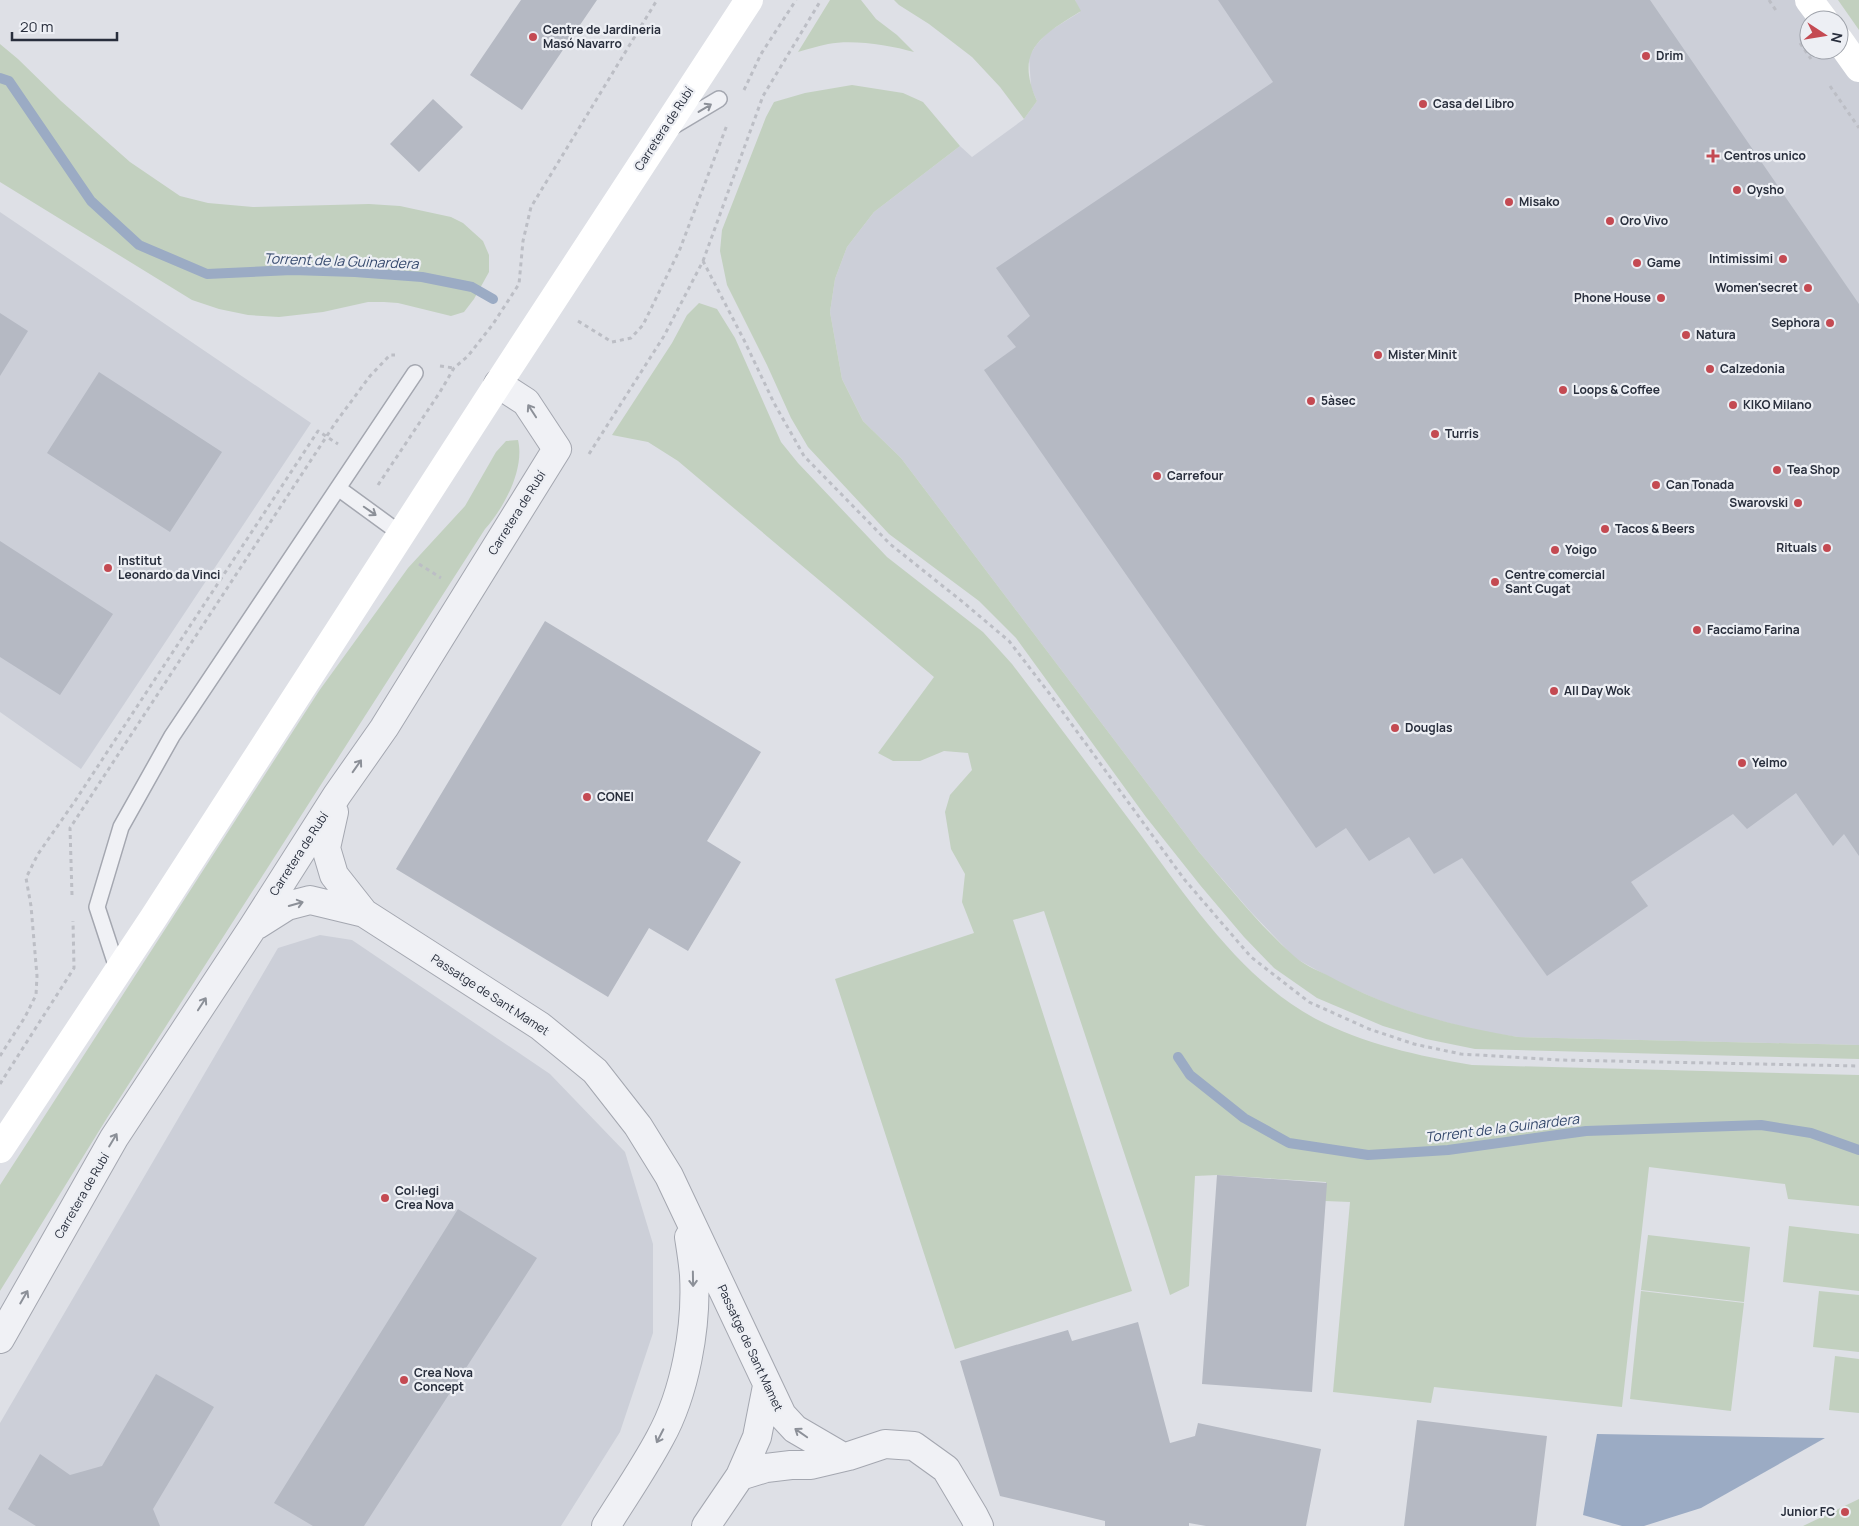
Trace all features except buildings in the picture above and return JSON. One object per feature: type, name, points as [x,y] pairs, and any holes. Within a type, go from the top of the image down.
[{"type":"main road","name":"Carretera de Rubí","points":[[0,1149],[118,971],[660,134],[750,0]]},
{"type":"main road","points":[[1849,54],[1859,68]]},
{"type":"street","name":"Carretera de Rubí","points":[[0,1339],[114,1138],[253,927],[337,795],[384,728],[557,449],[526,402],[498,384]]},
{"type":"street","name":"Passatge de Sant Mamet","points":[[337,795],[326,848],[334,875],[364,913],[540,1026],[595,1071],[638,1126],[669,1176],[782,1415],[795,1429],[843,1457]]},
{"type":"street","name":"Passatge de Sant Mamet","points":[[253,927],[287,906],[310,900],[364,913]]},
{"type":"street","name":"Passatge de Sant Mamet","points":[[606,1526],[660,1437],[677,1396],[688,1359],[692,1325],[694,1276],[687,1213]]},
{"type":"street","points":[[706,1526],[740,1476],[757,1437],[767,1386]]},
{"type":"street","points":[[740,1476],[766,1468],[811,1465],[885,1444],[914,1446],[946,1469],[978,1526]]},
{"type":"lane","points":[[660,134],[719,99]]},
{"type":"lane","points":[[118,971],[97,907],[121,827],[172,736],[415,373]]},
{"type":"lane","points":[[338,488],[402,534]]},
{"type":"path","points":[[364,506],[454,368],[468,356],[493,324],[520,284],[523,241],[531,207],[657,0]]},
{"type":"path","points":[[742,94],[761,54],[796,0]]},
{"type":"path","points":[[588,440],[593,447],[664,336],[703,261],[764,96],[820,0]]},
{"type":"path","points":[[551,304],[612,342],[630,338],[637,332],[643,325],[680,249],[731,117]]},
{"type":"path","points":[[703,261],[774,403],[804,456],[890,544],[1009,641],[1184,879],[1251,957],[1309,1002],[1369,1029],[1414,1044],[1461,1054],[1560,1060],[1859,1066]]},
{"type":"path","points":[[72,904],[70,828],[326,436],[370,376],[390,355],[403,356]]},
{"type":"path","points":[[434,364],[454,368]]},
{"type":"path","points":[[0,1056],[25,1017],[36,995],[37,976],[31,906],[26,878],[38,854],[75,801],[318,431],[385,475]]},
{"type":"path","points":[[423,556],[420,565],[441,578]]},
{"type":"path","points":[[0,1084],[74,968],[73,914]]},
{"type":"shaded area","name":"Centre comercial Sant Cugat","points":[[1075,0],[1809,0],[1809,10],[1799,10],[1799,60],[1849,59],[1859,68],[1859,1045],[1518,1037],[1479,1031],[1426,1017],[1388,1004],[1340,983],[1295,958],[1250,911],[1199,852],[901,458],[863,421],[842,379],[830,312],[835,279],[847,247],[874,212],[960,146],[972,157],[1024,119],[1037,101],[1031,87],[1029,57],[1036,45],[1048,32],[1080,12]]},
{"type":"shaded area","name":"Institut Leonardo da Vinci","points":[[0,212],[311,423],[81,769],[0,712]]},
{"type":"shaded area","name":"Col·legi Crea Nova","points":[[320,935],[352,940],[550,1074],[625,1152],[653,1244],[653,1333],[620,1432],[561,1526],[0,1526],[0,1423],[278,948]]},
{"type":"green space","points":[[830,0],[861,0],[876,19],[897,35],[914,52],[883,45],[848,42],[828,44],[798,52]]},
{"type":"green space","points":[[894,0],[1075,0],[1081,11],[1054,28],[1035,46],[1030,57],[1029,69],[1031,84],[1037,101],[1024,119],[1000,87],[972,57]]},
{"type":"green space","points":[[1838,0],[1859,0],[1859,30],[1849,16],[1849,10],[1845,10]]},
{"type":"green space","points":[[0,44],[130,162],[180,196],[208,203],[253,207],[369,204],[400,206],[451,217],[463,223],[483,241],[489,255],[489,272],[474,299],[464,312],[451,316],[398,303],[368,302],[323,312],[279,317],[248,315],[219,309],[192,300],[0,182]]},
{"type":"green space","points":[[852,85],[903,93],[923,102],[960,146],[874,212],[847,247],[835,279],[830,312],[842,379],[863,421],[901,458],[1199,852],[1245,906],[1281,944],[1305,964],[1372,997],[1420,1014],[1493,1033],[1518,1037],[1859,1045],[1859,1059],[1475,1049],[1426,1039],[1383,1026],[1317,998],[1274,968],[1244,937],[1146,817],[1016,638],[979,601],[889,534],[808,447],[791,418],[727,285],[720,251],[722,230],[766,117],[774,102],[805,93]]},
{"type":"green space","points":[[699,303],[717,309],[735,338],[781,442],[798,463],[887,557],[983,632],[1012,664],[1197,911],[1240,960],[1289,1003],[1334,1028],[1372,1042],[1432,1058],[1472,1065],[1859,1075],[1859,1206],[1788,1199],[1785,1184],[1649,1167],[1622,1407],[1434,1387],[1431,1403],[1333,1392],[1350,1202],[1325,1201],[1326,1182],[1217,1175],[1195,1176],[1189,1286],[1170,1295],[1044,911],[1013,920],[1132,1291],[955,1349],[835,979],[974,933],[962,902],[965,874],[951,849],[945,812],[950,795],[972,770],[968,753],[944,751],[920,761],[893,761],[878,753],[934,677],[678,461],[648,442],[612,435],[672,343],[687,315]]},
{"type":"green space","points":[[518,440],[519,451],[516,475],[506,499],[107,1118],[0,1291],[0,1185],[319,691],[408,568],[465,506],[496,452],[506,441]]},
{"type":"green space","points":[[1789,1226],[1859,1234],[1859,1291],[1783,1282]]},
{"type":"green space","points":[[1648,1235],[1750,1247],[1744,1302],[1641,1290]]},
{"type":"green space","points":[[1641,1291],[1744,1303],[1731,1411],[1630,1399]]},
{"type":"green space","points":[[1819,1291],[1859,1295],[1859,1352],[1813,1347]]},
{"type":"green space","points":[[1835,1356],[1859,1359],[1859,1413],[1829,1410]]},
{"type":"green space","name":"Junior FC","points":[[1859,1499],[1859,1526],[1803,1526]]},
{"type":"water","points":[[1597,1434],[1825,1438],[1701,1508],[1644,1526],[1622,1526],[1583,1515]]},
{"type":"waterway","name":"Torrent de la Guinardera","points":[[0,78],[9,81],[91,201],[139,245],[207,274],[292,270],[422,277],[472,287],[493,299]]},
{"type":"waterway","name":"Torrent de la Guinardera","points":[[1178,1057],[1190,1075],[1244,1118],[1289,1143],[1368,1155],[1448,1150],[1586,1131],[1761,1125],[1811,1133],[1859,1150]]},
{"type":"place","name":"Centre de Jardineria Masó Navarro","points":[[533,37]]},
{"type":"place","name":"Drim","points":[[1646,56]]},
{"type":"place","name":"Casa del Libro","points":[[1423,104]]},
{"type":"place","name":"Centros unico","points":[[1713,156]]},
{"type":"place","name":"Oysho","points":[[1737,190]]},
{"type":"place","name":"Misako","points":[[1509,202]]},
{"type":"place","name":"Oro Vivo","points":[[1610,221]]},
{"type":"place","name":"Intimissimi","points":[[1783,259]]},
{"type":"place","name":"Game","points":[[1637,263]]},
{"type":"place","name":"Women'secret","points":[[1808,288]]},
{"type":"place","name":"Phone House","points":[[1661,298]]},
{"type":"place","name":"Sephora","points":[[1830,323]]},
{"type":"place","name":"Natura","points":[[1686,335]]},
{"type":"place","name":"Mister Minit","points":[[1378,355]]},
{"type":"place","name":"Calzedonia","points":[[1710,369]]},
{"type":"place","name":"Loops & Coffee","points":[[1563,390]]},
{"type":"place","name":"5àsec","points":[[1311,401]]},
{"type":"place","name":"KIKO Milano","points":[[1733,405]]},
{"type":"place","name":"Turris","points":[[1435,434]]},
{"type":"place","name":"Tea Shop","points":[[1777,470]]},
{"type":"place","name":"Carrefour","points":[[1157,476]]},
{"type":"place","name":"Can Tonada","points":[[1656,485]]},
{"type":"place","name":"Swarovski","points":[[1798,503]]},
{"type":"place","name":"Tacos & Beers","points":[[1605,529]]},
{"type":"place","name":"Rituals","points":[[1827,548]]},
{"type":"place","name":"Yoigo","points":[[1555,550]]},
{"type":"place","name":"Institut Leonardo da Vinci","points":[[108,568]]},
{"type":"place","name":"Centre comercial Sant Cugat","points":[[1495,582]]},
{"type":"place","name":"Facciamo Farina","points":[[1697,630]]},
{"type":"place","name":"All Day Wok","points":[[1554,691]]},
{"type":"place","name":"Douglas","points":[[1395,728]]},
{"type":"place","name":"Yelmo","points":[[1742,763]]},
{"type":"place","name":"CONEI","points":[[587,797]]},
{"type":"place","name":"Col·legi Crea Nova","points":[[385,1198]]},
{"type":"place","name":"Crea Nova Concept","points":[[404,1380]]},
{"type":"place","name":"Junior FC","points":[[1845,1512]]}]
